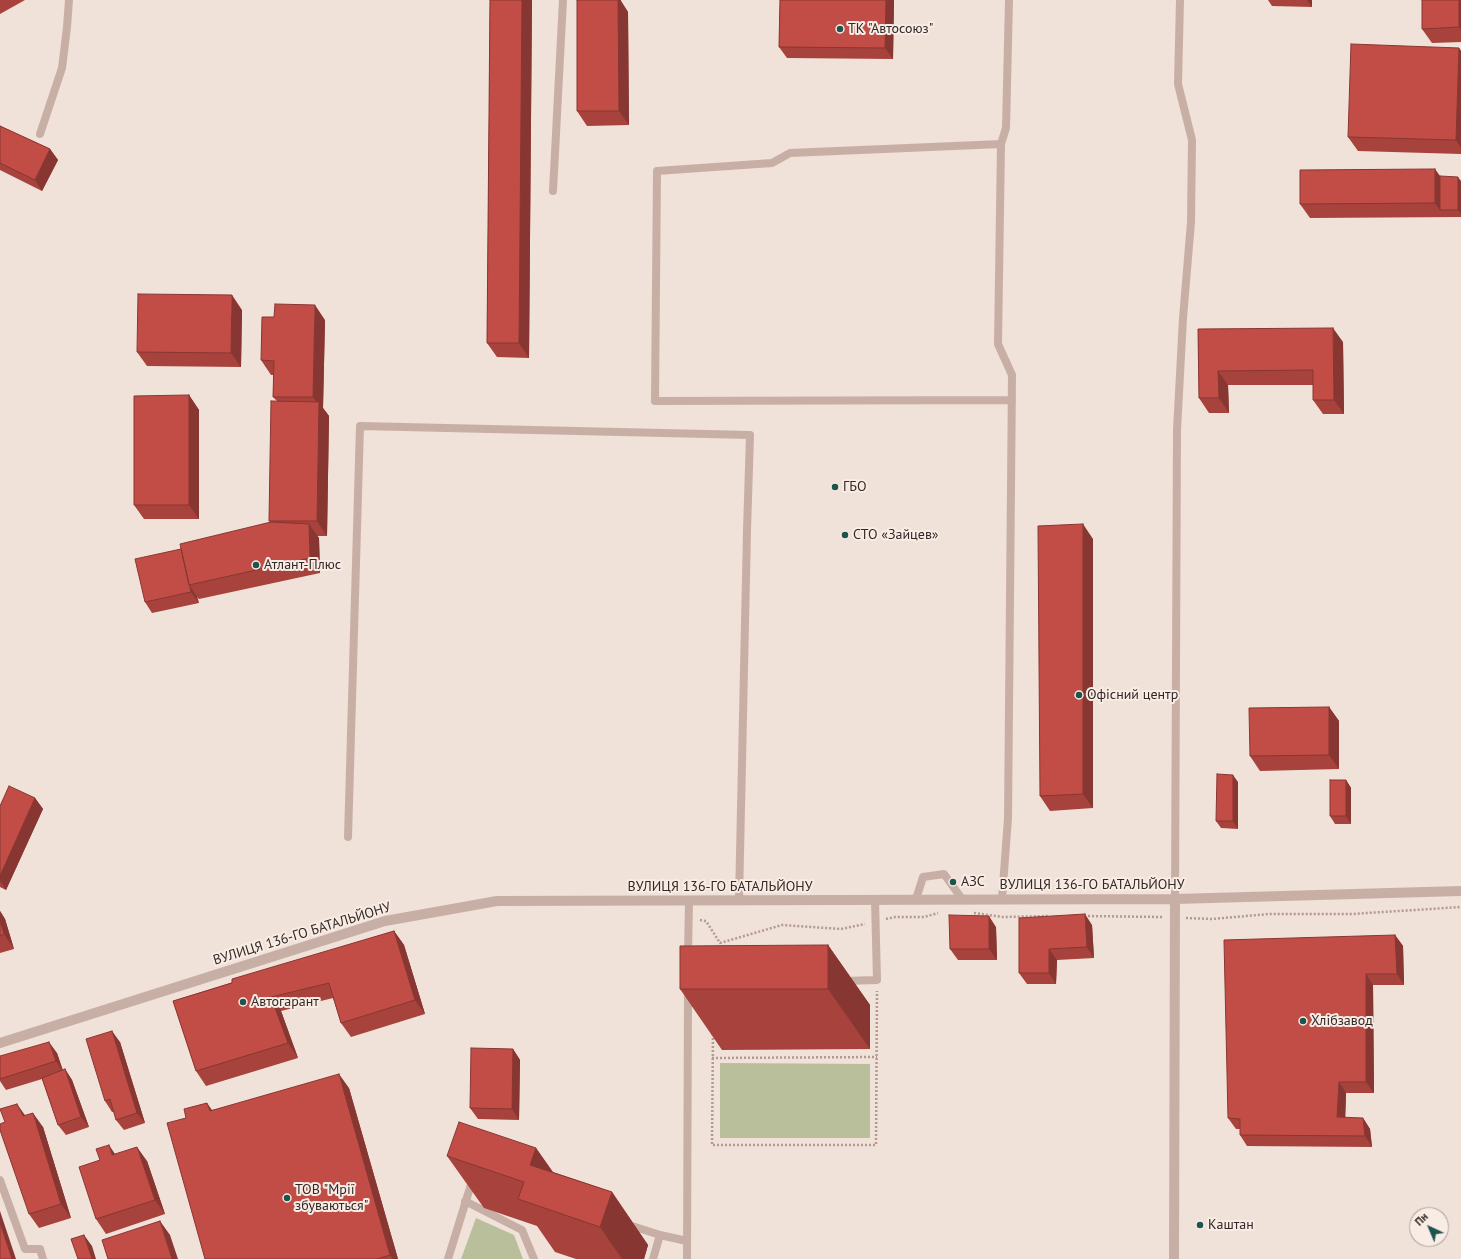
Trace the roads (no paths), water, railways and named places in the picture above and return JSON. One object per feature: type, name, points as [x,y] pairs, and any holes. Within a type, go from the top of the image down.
[{"type":"street","name":"ВУЛИЦЯ 136-ГО БАТАЛЬЙОНУ","points":[[0,1043],[384,922],[497,901],[1175,899],[1461,891]]},
{"type":"street","points":[[1174,1259],[1175,899]]},
{"type":"lane","points":[[40,134],[62,68],[69,0]]},
{"type":"lane","points":[[553,191],[563,0]]},
{"type":"lane","points":[[1002,899],[1008,818],[1012,375],[998,344],[1001,144],[1006,128],[1009,0]]},
{"type":"lane","points":[[1175,899],[1177,430],[1183,318],[1191,222],[1192,140],[1178,84],[1180,0]]},
{"type":"lane","points":[[1001,144],[790,153],[772,163],[658,171],[655,401],[1012,400]]},
{"type":"lane","points":[[348,837],[360,426],[750,436],[746,538],[739,900]]},
{"type":"lane","points":[[916,899],[923,877],[944,874],[962,899]]},
{"type":"lane","points":[[838,981],[877,980],[875,900]]},
{"type":"lane","points":[[688,901],[688,967]]},
{"type":"lane","points":[[687,1259],[688,982]]},
{"type":"lane","points":[[448,1259],[465,1201],[477,1167]]},
{"type":"lane","points":[[0,1180],[25,1249],[40,1249],[43,1259]]},
{"type":"lane","points":[[465,1201],[522,1230],[534,1259]]},
{"type":"lane","points":[[617,1221],[660,1236],[687,1241]]},
{"type":"lane","points":[[653,1259],[660,1236]]},
{"type":"place","name":"ТК \"Автосоюз\"","points":[[840,29]]},
{"type":"place","name":"ГБО","points":[[835,487]]},
{"type":"place","name":"СТО «Зайцев»","points":[[845,535]]},
{"type":"place","name":"Атлант-Плюс","points":[[256,565]]},
{"type":"place","name":"Офісний центр","points":[[1079,695]]},
{"type":"place","name":"АЗС","points":[[953,882]]},
{"type":"place","name":"Автогарант","points":[[243,1002]]},
{"type":"place","name":"Хлібзавод","points":[[1303,1021]]},
{"type":"place","name":"ТОВ \"Мрії збуваються\"","points":[[287,1198]]},
{"type":"place","name":"Каштан","points":[[1200,1225]]}]
